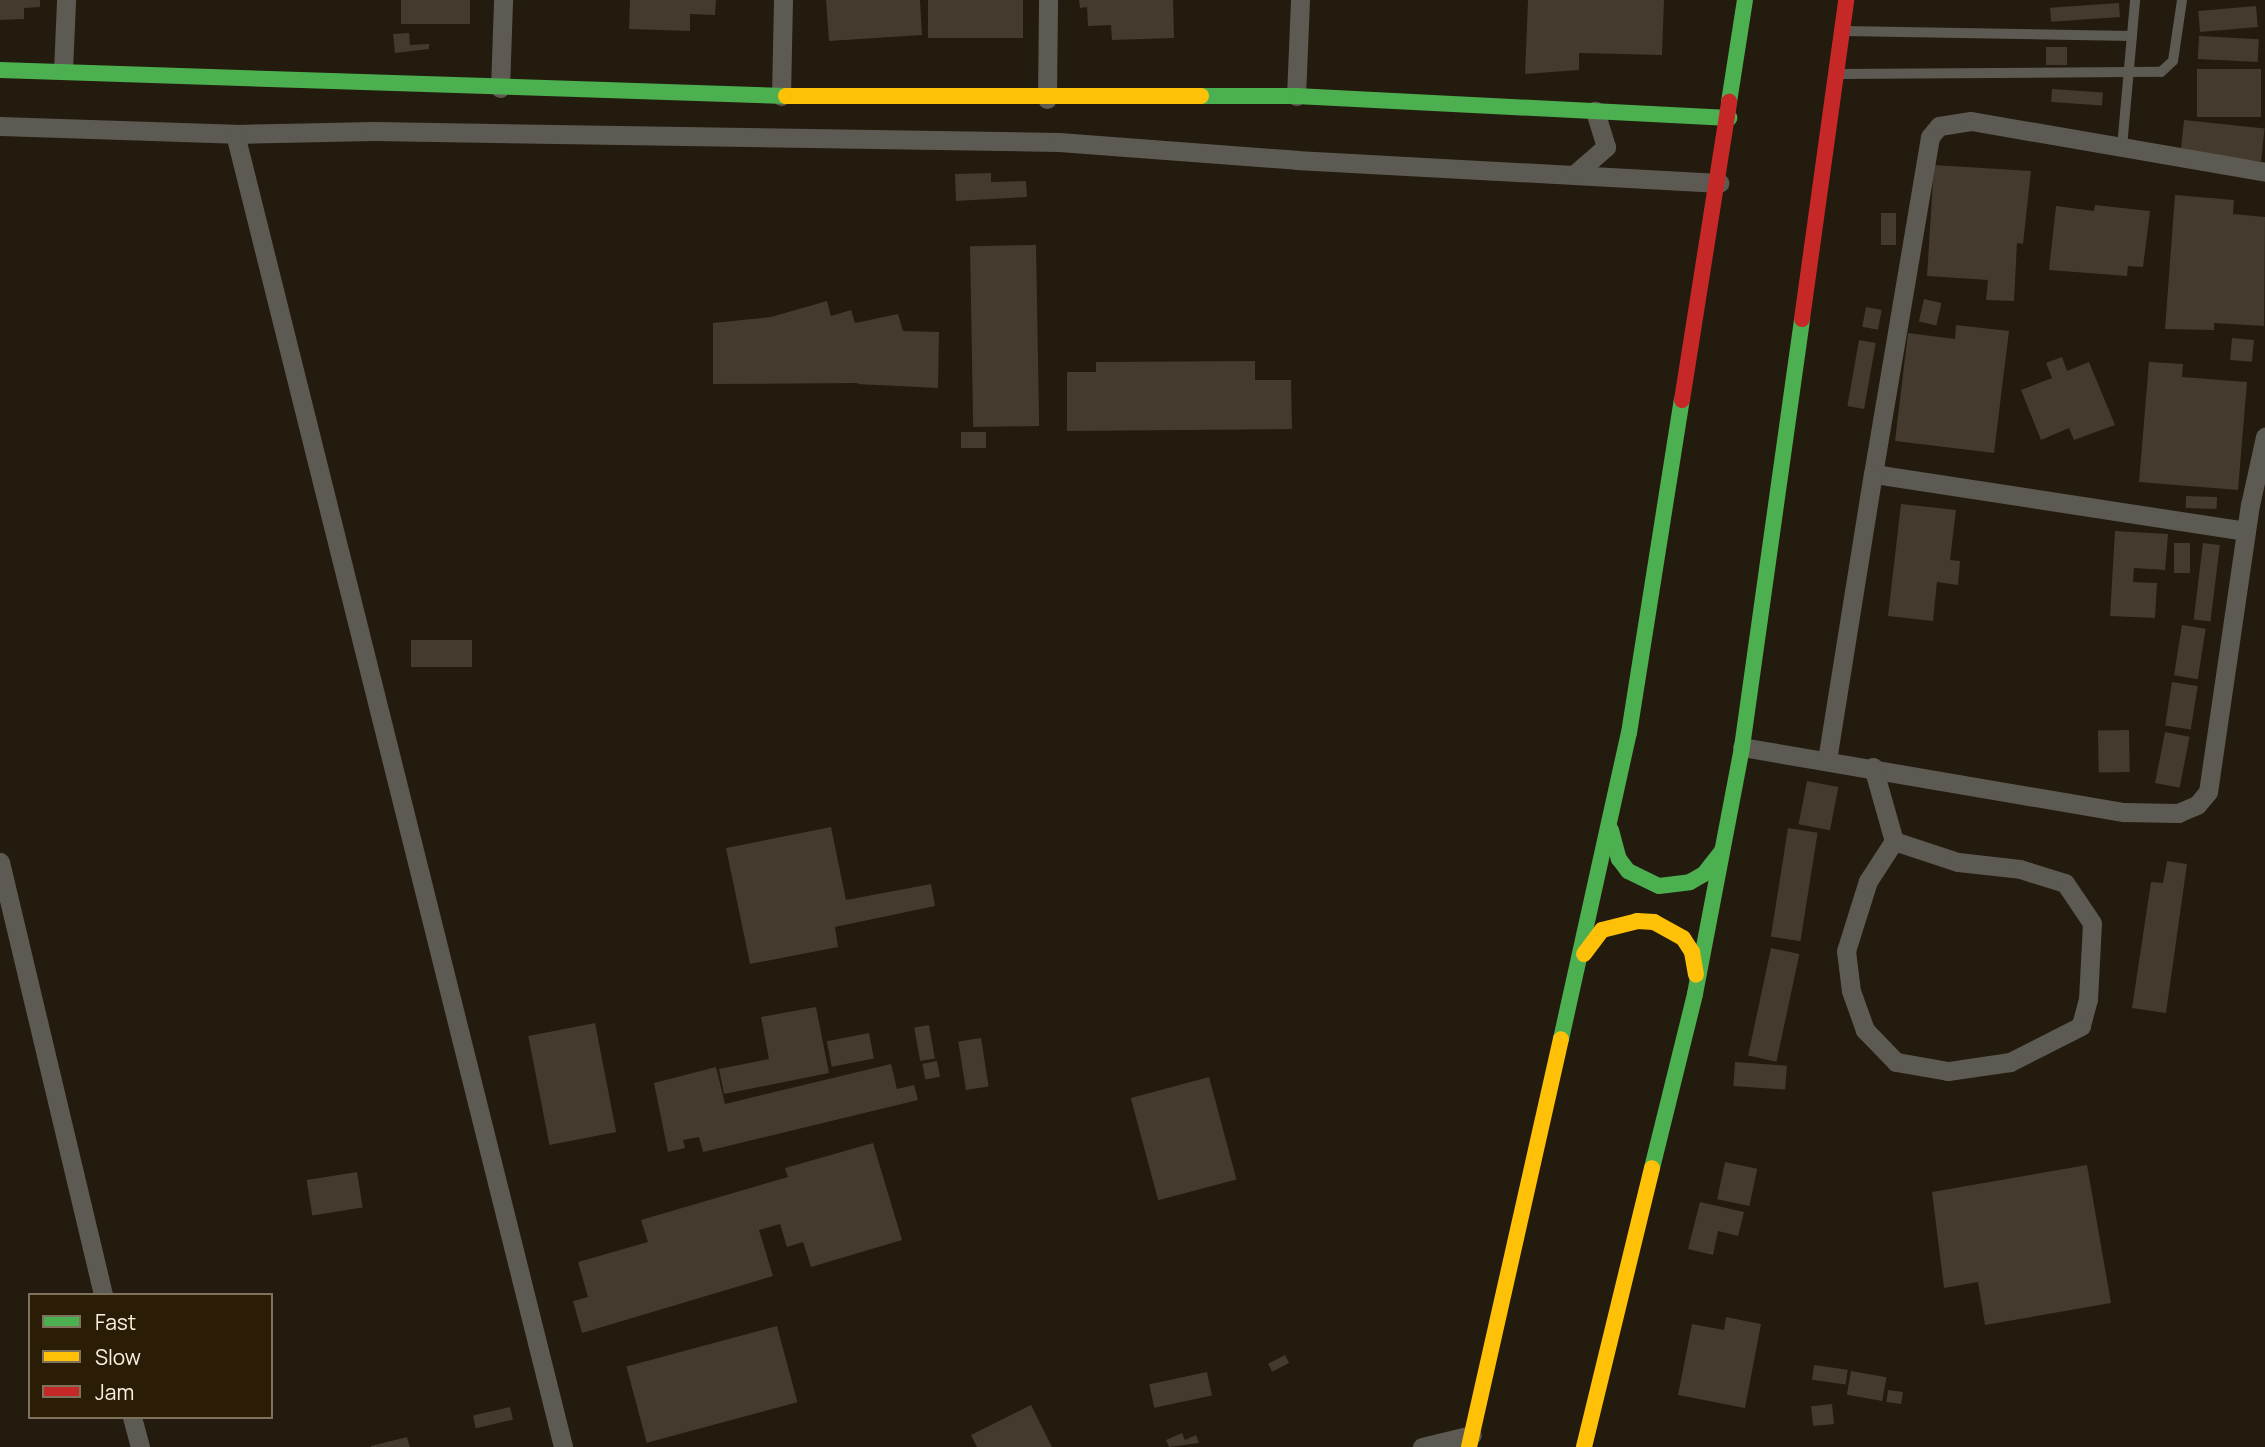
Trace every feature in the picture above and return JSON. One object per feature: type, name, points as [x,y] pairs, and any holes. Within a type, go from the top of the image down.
[{"type":"street","points":[[63,70],[66,0]]},
{"type":"street","points":[[500,88],[503,0]]},
{"type":"street","points":[[781,96],[783,0]]},
{"type":"street","points":[[1047,99],[1048,0]]},
{"type":"street","points":[[1296,96],[1300,0]]},
{"type":"street","points":[[1422,1447],[1470,1441],[1580,963],[1610,828],[1719,183],[1745,0]]},
{"type":"street","points":[[1584,1447],[1695,994],[1742,747],[1838,74],[1846,0]]},
{"type":"street","points":[[0,70],[781,96],[1047,99],[1296,96],[1729,118]]},
{"type":"street","points":[[1576,173],[1606,147],[1595,111]]},
{"type":"street","points":[[1827,760],[1930,137],[1950,121],[1971,121],[2265,172]]},
{"type":"street","points":[[0,126],[235,134],[373,131],[1059,142],[1296,160],[1576,173],[1719,183]]},
{"type":"street","points":[[235,134],[563,1447]]},
{"type":"street","points":[[1742,747],[2124,811],[2178,813],[2197,805],[2208,792],[2246,531],[2265,438]]},
{"type":"street","points":[[1873,474],[2246,531]]},
{"type":"street","points":[[1873,767],[1894,841],[1868,881],[1846,950],[1851,990],[1866,1030],[1896,1062],[1948,1070],[2010,1062],[2081,1027],[2088,999],[2092,923],[2065,883],[2020,869],[1958,862],[1894,841]]},
{"type":"street","points":[[1610,828],[1616,852],[1628,872],[1659,886],[1697,878],[1723,849]]},
{"type":"street","points":[[1,874],[103,1293]]},
{"type":"street","points":[[1580,963],[1602,930],[1637,921],[1654,922],[1684,938],[1692,952],[1695,994]]},
{"type":"street","points":[[132,1419],[139,1447]]},
{"type":"lane","points":[[2122,147],[2135,0]]},
{"type":"lane","points":[[1838,74],[2129,74],[2169,67],[2182,0]]},
{"type":"lane","points":[[1843,32],[2132,36]]},
{"type":"building","points":[[0,0],[40,0],[40,7],[24,8],[24,19],[0,20]]},
{"type":"building","points":[[401,0],[470,0],[470,24],[401,24]]},
{"type":"building","points":[[630,0],[716,0],[715,15],[690,14],[690,31],[629,29]]},
{"type":"building","points":[[826,0],[920,0],[922,35],[829,41]]},
{"type":"building","points":[[928,0],[1023,0],[1023,38],[928,38]]},
{"type":"building","points":[[1079,0],[1173,0],[1174,38],[1112,40],[1111,25],[1088,26],[1087,7],[1080,8]]},
{"type":"building","points":[[1528,0],[1664,0],[1662,55],[1579,53],[1579,70],[1525,74]]},
{"type":"building","points":[[2119,3],[2120,17],[2051,22],[2050,8]]},
{"type":"building","points":[[2256,6],[2258,27],[2200,32],[2198,11]]},
{"type":"building","points":[[409,33],[410,45],[429,44],[429,49],[395,53],[393,34]]},
{"type":"building","points":[[2199,36],[2259,39],[2258,62],[2198,59]]},
{"type":"building","points":[[2046,47],[2067,47],[2067,65],[2046,65]]},
{"type":"building","points":[[2197,69],[2261,69],[2261,117],[2197,117]]},
{"type":"building","points":[[2052,89],[2103,93],[2102,106],[2051,102]]},
{"type":"building","points":[[2184,120],[2265,128],[2261,161],[2181,153]]},
{"type":"building","points":[[1934,165],[2031,171],[2023,244],[2017,243],[2014,301],[1986,300],[1988,280],[1927,276]]},
{"type":"building","points":[[991,173],[991,182],[1026,181],[1027,197],[956,201],[955,174]]},
{"type":"building","points":[[2175,195],[2234,200],[2233,214],[2265,217],[2264,326],[2214,323],[2214,330],[2165,329]]},
{"type":"building","points":[[2095,205],[2150,211],[2143,267],[2128,266],[2127,276],[2049,270],[2056,206],[2094,211]]},
{"type":"building","points":[[1881,213],[1896,213],[1896,245],[1881,245]]},
{"type":"building","points":[[1036,245],[1039,426],[973,427],[970,246]]},
{"type":"building","points":[[1924,299],[1942,303],[1936,325],[1919,321]]},
{"type":"building","points":[[827,301],[831,316],[851,310],[855,323],[898,314],[903,331],[939,332],[938,388],[856,384],[860,383],[713,384],[713,323],[771,317]]},
{"type":"building","points":[[1866,307],[1882,310],[1878,330],[1862,327]]},
{"type":"building","points":[[1956,325],[2009,331],[1994,453],[1895,441],[1908,333],[1955,339]]},
{"type":"building","points":[[2232,338],[2254,340],[2252,362],[2230,360]]},
{"type":"building","points":[[1859,340],[1876,343],[1864,409],[1847,406]]},
{"type":"building","points":[[2062,357],[2067,371],[2089,362],[2115,425],[2074,440],[2069,428],[2041,440],[2021,390],[2052,378],[2046,363]]},
{"type":"building","points":[[1255,361],[1255,380],[1291,380],[1292,429],[1067,431],[1067,372],[1096,372],[1096,362]]},
{"type":"building","points":[[2149,362],[2183,364],[2182,377],[2247,382],[2238,490],[2139,482]]},
{"type":"building","points":[[961,432],[986,432],[986,448],[961,448]]},
{"type":"building","points":[[2186,496],[2217,497],[2217,509],[2186,508]]},
{"type":"building","points":[[1901,504],[1956,510],[1950,560],[1960,561],[1958,585],[1937,582],[1933,621],[1888,616]]},
{"type":"building","points":[[2115,531],[2168,534],[2165,570],[2134,568],[2133,582],[2157,583],[2155,618],[2110,616]]},
{"type":"building","points":[[2174,543],[2190,543],[2190,573],[2174,573]]},
{"type":"building","points":[[2203,543],[2220,545],[2210,621],[2194,619]]},
{"type":"building","points":[[2182,625],[2206,629],[2198,679],[2174,675]]},
{"type":"building","points":[[411,640],[472,640],[472,667],[411,667]]},
{"type":"building","points":[[2172,682],[2198,686],[2191,730],[2165,725]]},
{"type":"building","points":[[2129,730],[2130,772],[2099,773],[2098,731]]},
{"type":"building","points":[[2165,732],[2190,737],[2180,788],[2155,783]]},
{"type":"building","points":[[1807,781],[1838,787],[1830,830],[1799,824]]},
{"type":"building","points":[[831,827],[846,900],[931,884],[935,906],[835,927],[838,947],[750,964],[726,848]]},
{"type":"building","points":[[1788,828],[1818,833],[1800,941],[1771,937]]},
{"type":"building","points":[[2167,861],[2187,864],[2166,1013],[2132,1008],[2151,882],[2163,883]]},
{"type":"building","points":[[1771,948],[1799,954],[1776,1062],[1748,1056]]},
{"type":"building","points":[[816,1007],[829,1073],[724,1094],[719,1069],[769,1059],[761,1017]]},
{"type":"building","points":[[595,1023],[616,1132],[549,1145],[528,1036]]},
{"type":"building","points":[[929,1025],[935,1058],[920,1061],[914,1028]]},
{"type":"building","points":[[869,1033],[874,1059],[832,1067],[827,1041]]},
{"type":"building","points":[[981,1038],[989,1086],[966,1090],[958,1042]]},
{"type":"building","points":[[937,1061],[940,1077],[925,1080],[922,1064]]},
{"type":"building","points":[[1735,1062],[1787,1066],[1785,1090],[1733,1086]]},
{"type":"building","points":[[891,1064],[897,1089],[914,1085],[918,1100],[703,1152],[699,1137],[683,1140],[685,1148],[668,1152],[654,1083],[716,1067],[725,1104]]},
{"type":"building","points":[[1209,1077],[1236,1179],[1158,1200],[1131,1098]]},
{"type":"building","points":[[873,1143],[902,1240],[811,1267],[803,1242],[787,1247],[780,1224],[759,1230],[773,1276],[582,1333],[573,1301],[588,1297],[578,1262],[648,1242],[641,1220],[788,1177],[785,1168]]},
{"type":"building","points":[[1725,1162],[1757,1169],[1749,1206],[1717,1199]]},
{"type":"building","points":[[2087,1165],[2111,1303],[1985,1325],[1978,1282],[1944,1288],[1932,1192]]},
{"type":"building","points":[[357,1172],[363,1208],[312,1216],[307,1180]]},
{"type":"building","points":[[1700,1202],[1744,1212],[1738,1236],[1718,1231],[1713,1255],[1688,1249]]},
{"type":"building","points":[[1726,1317],[1761,1324],[1745,1408],[1678,1395],[1692,1324],[1724,1330]]},
{"type":"building","points":[[777,1326],[797,1402],[647,1443],[626,1366]]},
{"type":"building","points":[[1285,1355],[1289,1363],[1272,1372],[1268,1364]]},
{"type":"building","points":[[1814,1365],[1848,1370],[1846,1385],[1812,1380]]},
{"type":"building","points":[[1851,1371],[1886,1377],[1882,1401],[1847,1395]]},
{"type":"building","points":[[1207,1372],[1212,1395],[1154,1408],[1149,1384]]},
{"type":"building","points":[[1888,1390],[1903,1392],[1901,1404],[1886,1402]]},
{"type":"building","points":[[1832,1404],[1834,1424],[1813,1426],[1811,1406]]},
{"type":"building","points":[[1031,1405],[1052,1447],[977,1447],[971,1435]]},
{"type":"building","points":[[510,1407],[513,1420],[476,1428],[473,1416]]},
{"type":"building","points":[[1182,1433],[1185,1440],[1196,1435],[1199,1443],[1169,1447],[1166,1440]]},
{"type":"building","points":[[407,1437],[410,1447],[371,1447],[371,1446]]},
{"type":"traffic: fast","points":[[1729,102],[1745,0]]},
{"type":"traffic: fast","points":[[0,70],[786,96]]},
{"type":"traffic: fast","points":[[1201,96],[1296,96],[1729,118]]},
{"type":"traffic: fast","points":[[1652,1168],[1695,994],[1742,747],[1802,319]]},
{"type":"traffic: fast","points":[[1561,1039],[1629,733],[1682,400]]},
{"type":"traffic: fast","points":[[1611,830],[1619,859],[1628,871],[1659,886],[1690,882],[1704,874],[1722,851]]},
{"type":"traffic: slow","points":[[786,96],[1201,96]]},
{"type":"traffic: slow","points":[[1584,954],[1602,930],[1637,921],[1654,922],[1683,938],[1692,952],[1696,975]]},
{"type":"traffic: slow","points":[[1469,1447],[1561,1039]]},
{"type":"traffic: slow","points":[[1584,1447],[1652,1168]]},
{"type":"traffic: jam","points":[[1802,319],[1846,0]]},
{"type":"traffic: jam","points":[[1682,400],[1729,102]]}]
